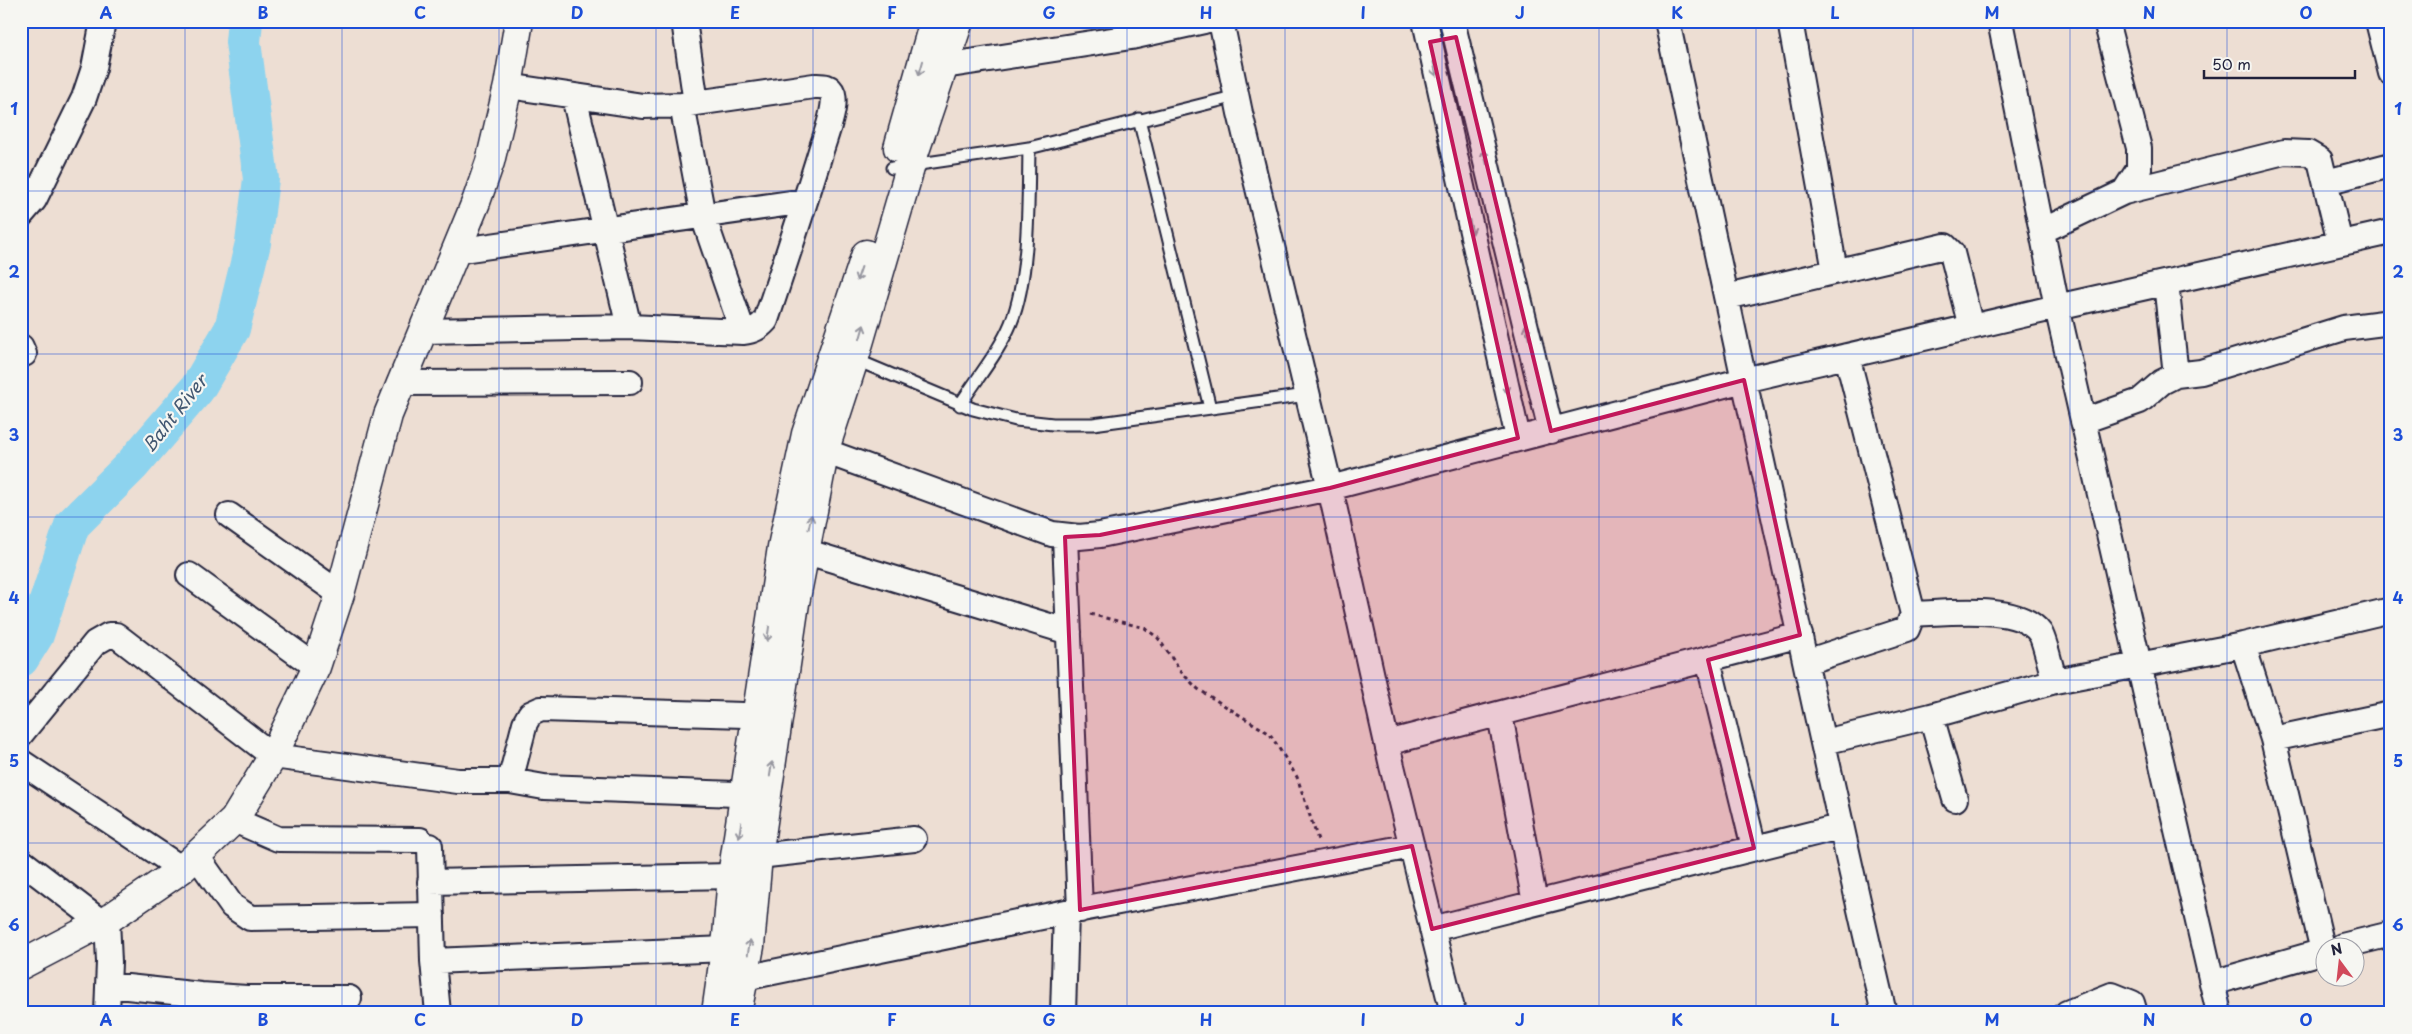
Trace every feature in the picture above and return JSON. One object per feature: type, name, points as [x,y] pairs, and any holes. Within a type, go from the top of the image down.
[{"type":"street","points":[[21,215],[34,200],[84,98],[94,68],[103,21]]},
{"type":"street","points":[[23,962],[104,921],[189,862],[234,820],[273,756],[316,667],[340,594],[388,415],[490,162],[508,86],[518,21]]},
{"type":"street","points":[[684,21],[689,104],[703,216],[743,332]]},
{"type":"street","points":[[784,600],[804,551],[814,447],[854,359],[901,167],[934,21]]},
{"type":"street","points":[[737,1013],[726,949],[732,876],[756,794],[784,600],[814,447],[876,228],[944,66],[958,21]]},
{"type":"street","points":[[944,66],[1129,29],[1204,21]]},
{"type":"street","points":[[1221,21],[1330,488],[1387,743],[1453,1013]]},
{"type":"street","points":[[1667,21],[1824,742],[1840,827],[1884,1013]]},
{"type":"street","points":[[1790,21],[1835,271]]},
{"type":"street","points":[[2000,21],[2057,307],[2220,1013]]},
{"type":"street","points":[[2106,21],[2139,148],[2139,169],[2124,192]]},
{"type":"street","points":[[2378,21],[2391,73]]},
{"type":"street","points":[[1518,438],[1427,32],[1454,29],[1551,431]]},
{"type":"street","points":[[422,331],[629,327],[753,331],[766,320],[830,122],[834,99],[831,90],[826,86],[808,86],[689,104],[643,106],[508,86]]},
{"type":"street","points":[[574,97],[629,327]]},
{"type":"street","points":[[2042,231],[2124,192],[2284,152],[2308,153],[2320,160],[2340,244]]},
{"type":"street","points":[[2326,182],[2391,165]]},
{"type":"street","points":[[455,250],[805,201]]},
{"type":"street","points":[[814,447],[1052,534],[1065,537],[1100,536],[1330,488],[1744,380],[2391,232]]},
{"type":"street","points":[[1727,297],[1944,246],[1950,248],[1952,253],[1971,327]]},
{"type":"street","points":[[2166,282],[2176,376]]},
{"type":"street","points":[[2083,421],[2140,400],[2162,382],[2176,376],[2201,372],[2344,328],[2391,322]]},
{"type":"street","points":[[1806,662],[1907,629],[1913,614],[1846,356]]},
{"type":"street","points":[[400,383],[630,382]]},
{"type":"street","points":[[229,515],[340,594]]},
{"type":"street","points":[[1063,1013],[1073,911],[1065,537]]},
{"type":"street","points":[[804,551],[1068,621]]},
{"type":"street","points":[[189,575],[316,667]]},
{"type":"street","points":[[1824,742],[1932,716],[2055,681],[2242,645],[2391,610]]},
{"type":"street","points":[[1913,614],[1974,611],[2021,617],[2040,633],[2055,681]]},
{"type":"street","points":[[21,734],[95,643],[109,635],[116,635],[273,756],[458,781],[510,780],[544,786],[756,794]]},
{"type":"street","points":[[1387,743],[1800,635]]},
{"type":"street","points":[[2242,645],[2273,739],[2326,936]]},
{"type":"street","points":[[1708,660],[1754,848]]},
{"type":"street","points":[[510,780],[525,724],[530,714],[541,709],[767,715]]},
{"type":"street","points":[[2273,739],[2391,714]]},
{"type":"street","points":[[1500,715],[1535,903]]},
{"type":"street","points":[[1932,716],[1955,799]]},
{"type":"street","points":[[21,762],[189,862],[232,906],[250,918],[432,915]]},
{"type":"street","points":[[716,1013],[750,946],[758,856],[756,794]]},
{"type":"street","points":[[234,820],[278,839],[425,843],[430,882],[433,961],[438,1013]]},
{"type":"street","points":[[1432,928],[1840,827]]},
{"type":"street","points":[[758,856],[914,839]]},
{"type":"street","points":[[732,979],[1412,846]]},
{"type":"street","points":[[21,861],[104,921]]},
{"type":"street","points":[[430,882],[732,876]]},
{"type":"street","points":[[104,921],[108,985],[107,1013]]},
{"type":"street","points":[[2364,941],[2391,934]]},
{"type":"street","points":[[433,961],[726,949]]},
{"type":"street","points":[[2212,983],[2314,954]]},
{"type":"street","points":[[108,985],[247,998],[349,998]]},
{"type":"street","points":[[2067,1013],[2112,995],[2132,1003],[2135,1013]]},
{"type":"lane","points":[[901,167],[1029,148],[1237,96]]},
{"type":"lane","points":[[1139,119],[1210,408]]},
{"type":"lane","points":[[960,404],[1001,342],[1011,322],[1020,284],[1028,222],[1029,148]]},
{"type":"lane","points":[[854,359],[960,404],[1016,420],[1053,424],[1093,424],[1308,395]]},
{"type":"path","points":[[1068,621],[1145,628],[1158,638],[1182,673],[1198,689],[1270,734],[1298,777],[1325,863]]},
{"type":"highlighted area","points":[[1456,37],[1551,431],[1744,380],[1800,635],[1708,660],[1754,848],[1432,929],[1412,846],[1080,910],[1065,537],[1100,535],[1330,488],[1518,438],[1430,42]]},
{"type":"waterway","name":"Baht River","points":[[21,659],[36,635],[72,525],[132,465],[197,389],[232,329],[253,243],[261,179],[243,42],[245,21]]}]
